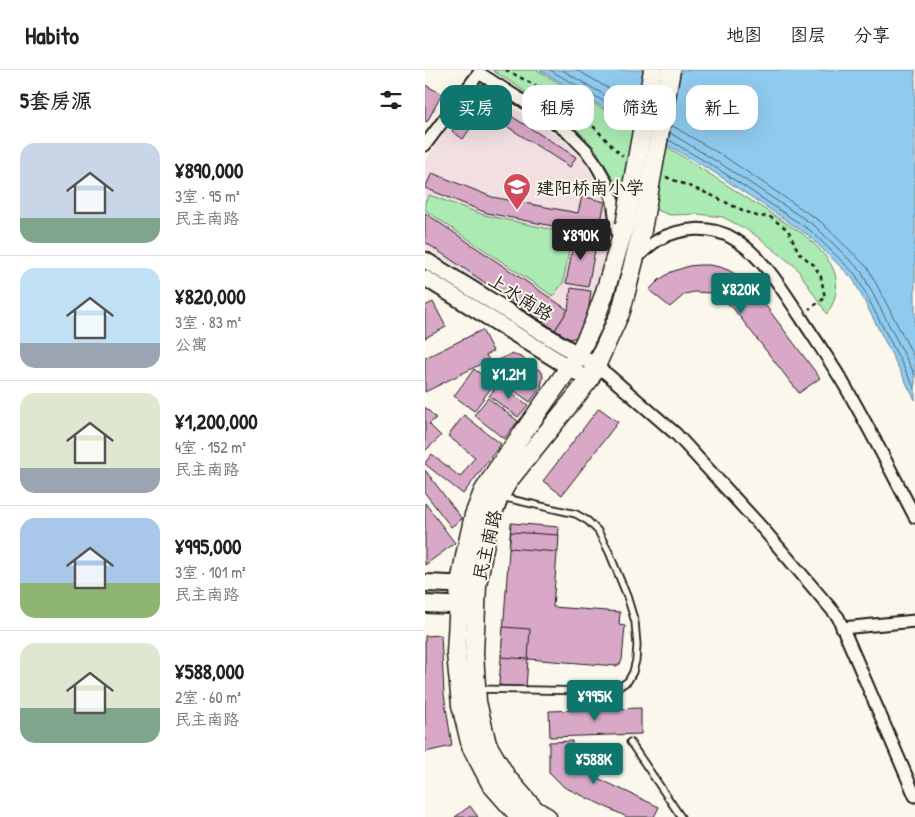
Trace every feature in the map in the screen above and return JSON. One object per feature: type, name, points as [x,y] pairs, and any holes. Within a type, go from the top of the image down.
[{"type":"highway","name":"民主南路","points":[[520,817],[491,784],[471,746],[461,705],[457,652],[467,605],[469,534],[483,492],[496,470],[573,361],[593,326],[625,226],[653,70]]},
{"type":"highway","name":"民主南路","points":[[469,584],[499,497],[509,480],[593,373],[621,311],[643,230],[671,70]]},
{"type":"highway","name":"民主南路","points":[[467,605],[474,653],[477,702],[487,744],[507,778],[535,810],[547,817]]},
{"type":"main road","name":"上水南路","points":[[425,260],[573,361]]},
{"type":"main road","name":"上水南路","points":[[425,278],[593,373]]},
{"type":"main road","points":[[425,583],[469,584]]},
{"type":"main road","points":[[425,604],[467,605]]},
{"type":"street","points":[[425,145],[479,73],[548,117],[586,150],[606,182],[613,201],[619,246]]},
{"type":"street","points":[[634,261],[658,240],[673,233],[688,230],[715,231],[733,238],[751,250],[785,293],[845,386],[881,450],[915,517]]},
{"type":"street","points":[[593,373],[607,374],[676,434],[764,530],[837,617],[915,796]]},
{"type":"street","points":[[842,628],[915,621]]},
{"type":"lane","points":[[477,689],[598,691],[619,687],[628,681],[636,660],[635,622],[627,596],[598,531],[588,521],[575,514],[499,497]]},
{"type":"lane","points":[[630,742],[681,817]]},
{"type":"path","points":[[506,70],[544,90],[563,103],[592,126],[624,157]]},
{"type":"path","points":[[666,178],[711,195],[759,217],[769,216],[788,230],[799,253],[814,265],[821,277],[824,289],[825,298],[800,316]]},
{"type":"shaded area","name":"建阳桥南小学","points":[[512,107],[522,114],[522,130],[549,130],[576,151],[587,166],[607,203],[610,251],[596,299],[578,339],[569,341],[425,247],[425,161],[447,130],[512,130]]},
{"type":"green space","points":[[492,70],[537,70],[562,85],[522,85],[522,90]]},
{"type":"green space","points":[[594,104],[604,109],[604,130],[639,130],[803,234],[830,262],[834,271],[836,289],[834,302],[827,314],[796,267],[751,232],[723,217],[698,214],[670,215],[625,198],[594,147],[577,130],[594,130]]},
{"type":"green space","points":[[429,195],[484,215],[572,234],[563,283],[553,296],[425,210],[425,202]]},
{"type":"water","points":[[540,70],[915,70],[915,400],[853,279],[808,235],[715,173],[642,130],[676,130],[676,85],[604,85],[604,108],[594,102],[594,85],[565,85]]},
{"type":"building","points":[[425,85],[440,93],[440,98],[427,122],[425,121]]},
{"type":"building","points":[[512,117],[522,123],[522,130],[533,130],[576,157],[570,167],[512,130]]},
{"type":"building","points":[[453,130],[469,130],[463,139]]},
{"type":"building","points":[[432,173],[492,197],[578,213],[582,196],[605,202],[598,235],[487,213],[425,188]]},
{"type":"building","points":[[425,213],[568,310],[555,330],[425,242]]},
{"type":"building","points":[[575,235],[597,239],[588,287],[566,283]]},
{"type":"building","points":[[699,265],[709,265],[728,270],[749,285],[820,378],[799,393],[733,308],[719,296],[712,293],[694,292],[685,294],[670,307],[649,290],[671,272]]},
{"type":"building","points":[[571,288],[591,291],[585,321],[577,337],[570,339],[555,330],[568,310]]},
{"type":"building","points":[[433,302],[446,327],[425,338],[425,306]]},
{"type":"building","points":[[482,330],[493,351],[486,355],[489,360],[425,392],[425,358]]},
{"type":"building","points":[[511,354],[521,357],[542,372],[541,387],[530,402],[488,371],[488,366],[491,363]]},
{"type":"building","points":[[474,369],[494,384],[474,411],[454,396]]},
{"type":"building","points":[[499,384],[528,405],[518,417],[489,396]]},
{"type":"building","points":[[488,398],[518,421],[504,439],[474,415]]},
{"type":"building","points":[[425,407],[436,418],[429,424],[441,436],[425,451]]},
{"type":"building","points":[[599,408],[618,422],[562,495],[543,481]]},
{"type":"building","points":[[464,415],[501,444],[463,494],[425,463],[432,454],[460,477],[475,457],[448,436]]},
{"type":"building","points":[[425,470],[462,519],[451,527],[425,493]]},
{"type":"building","points":[[425,503],[455,543],[425,565]]},
{"type":"building","points":[[511,523],[559,527],[553,607],[620,612],[619,625],[625,626],[620,664],[616,666],[528,659],[526,688],[499,685]]},
{"type":"building","points":[[511,532],[559,535],[558,552],[509,548]]},
{"type":"building","points":[[503,627],[530,629],[528,659],[501,657]]},
{"type":"building","points":[[441,635],[444,694],[452,746],[425,752],[425,636]]},
{"type":"building","points":[[641,708],[641,734],[550,737],[549,711]]},
{"type":"building","points":[[572,741],[572,766],[659,807],[654,817],[627,817],[564,787],[549,772],[549,742]]},
{"type":"building","points":[[470,806],[478,817],[455,817]]},
{"type":"place","name":"建阳桥南小学","points":[[517,211]]}]
